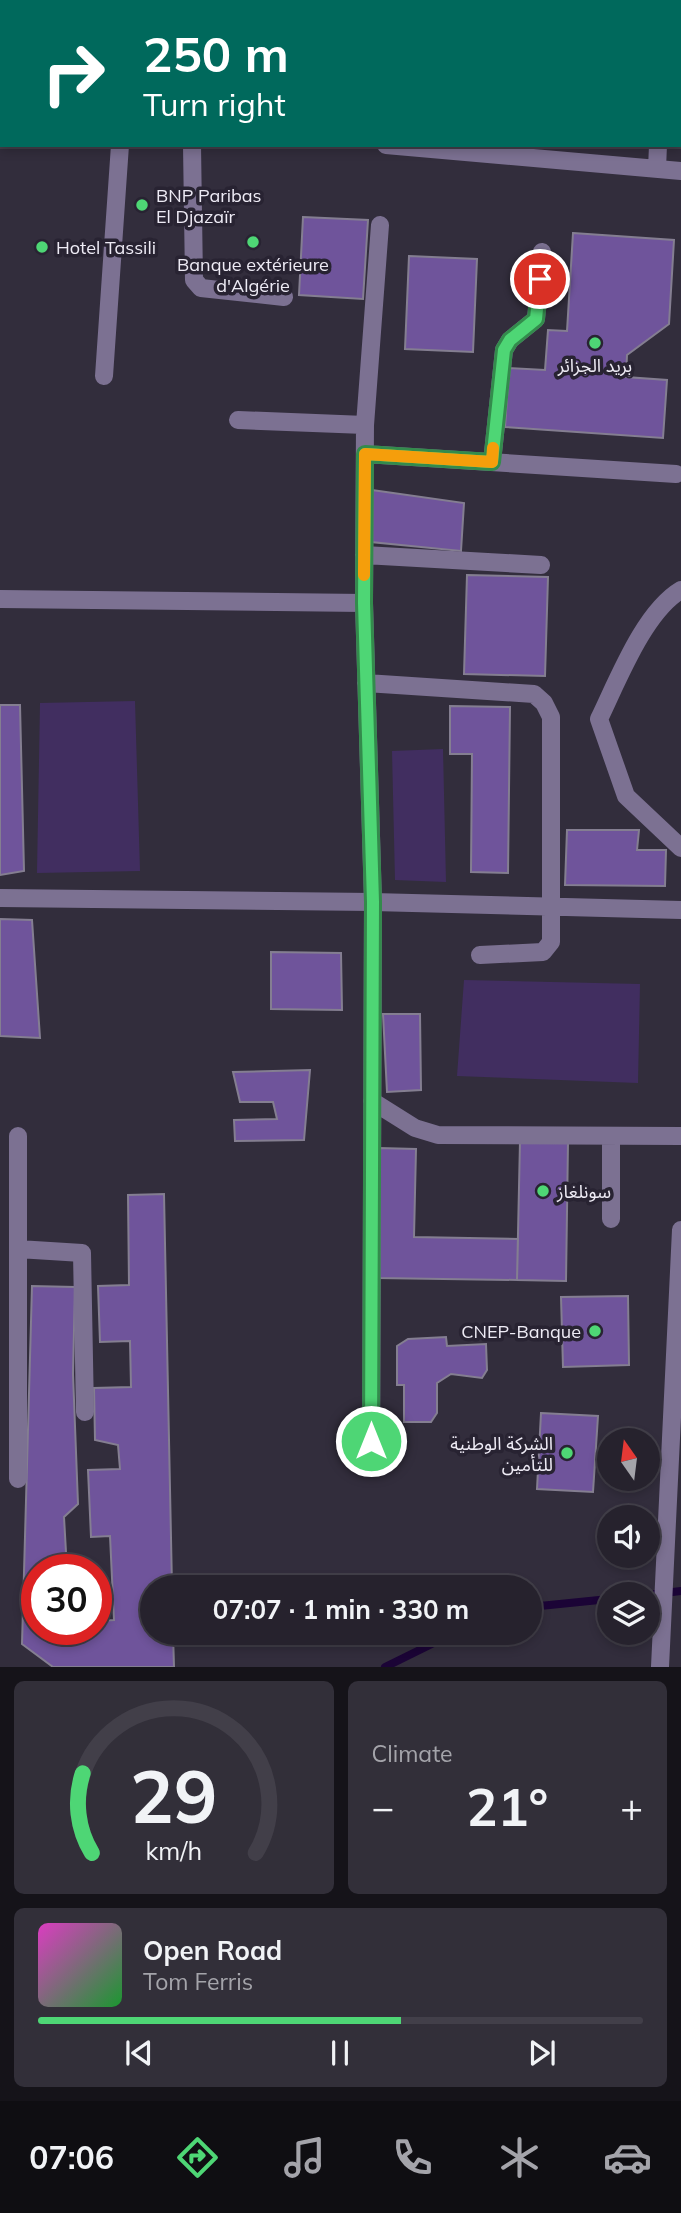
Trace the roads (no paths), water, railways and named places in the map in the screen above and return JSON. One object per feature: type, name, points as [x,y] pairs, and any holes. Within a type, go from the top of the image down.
[{"type":"street","points":[[104,376],[120,147]]},
{"type":"street","points":[[192,147],[194,280],[201,288],[284,297]]},
{"type":"street","points":[[425,147],[502,151],[681,171]]},
{"type":"street","points":[[657,169],[658,147]]},
{"type":"street","points":[[371,1467],[373,902],[364,555],[365,425],[380,225]]},
{"type":"street","points":[[492,462],[504,350],[510,340],[536,319],[542,252]]},
{"type":"street","points":[[238,420],[365,425]]},
{"type":"street","points":[[365,454],[677,474]]},
{"type":"street","points":[[364,555],[541,565]]},
{"type":"street","points":[[681,590],[666,598],[599,719],[626,796],[681,848]]},
{"type":"street","points":[[0,599],[364,603]]},
{"type":"street","points":[[366,683],[534,694],[544,703],[551,717],[551,942],[543,952],[480,955]]},
{"type":"street","points":[[0,898],[373,902],[681,910]]},
{"type":"street","points":[[372,1101],[415,1128],[438,1135],[681,1136]]},
{"type":"street","points":[[18,1136],[18,1249],[9,1309],[18,1479]]},
{"type":"street","points":[[611,1136],[611,1219]]},
{"type":"street","points":[[660,1660],[681,1230]]},
{"type":"street","points":[[18,1249],[82,1253],[85,1412]]},
{"type":"waterway","points":[[660,1594],[681,1591]]},
{"type":"waterway","points":[[542,1606],[597,1600]]},
{"type":"waterway","points":[[385,1667],[430,1645]]},
{"type":"place","name":"BNP Paribas El Djazaïr","points":[[142,205]]},
{"type":"place","name":"Banque extérieure d'Algérie","points":[[253,242]]},
{"type":"place","name":"Hotel Tassili","points":[[42,247]]},
{"type":"place","name":"بريد الجزائر","points":[[595,343]]},
{"type":"place","name":"سونلغاز","points":[[543,1191]]},
{"type":"place","name":"CNEP-Banque","points":[[595,1331]]},
{"type":"place","name":"الشركة الوطنية للتأمين","points":[[567,1453]]}]
